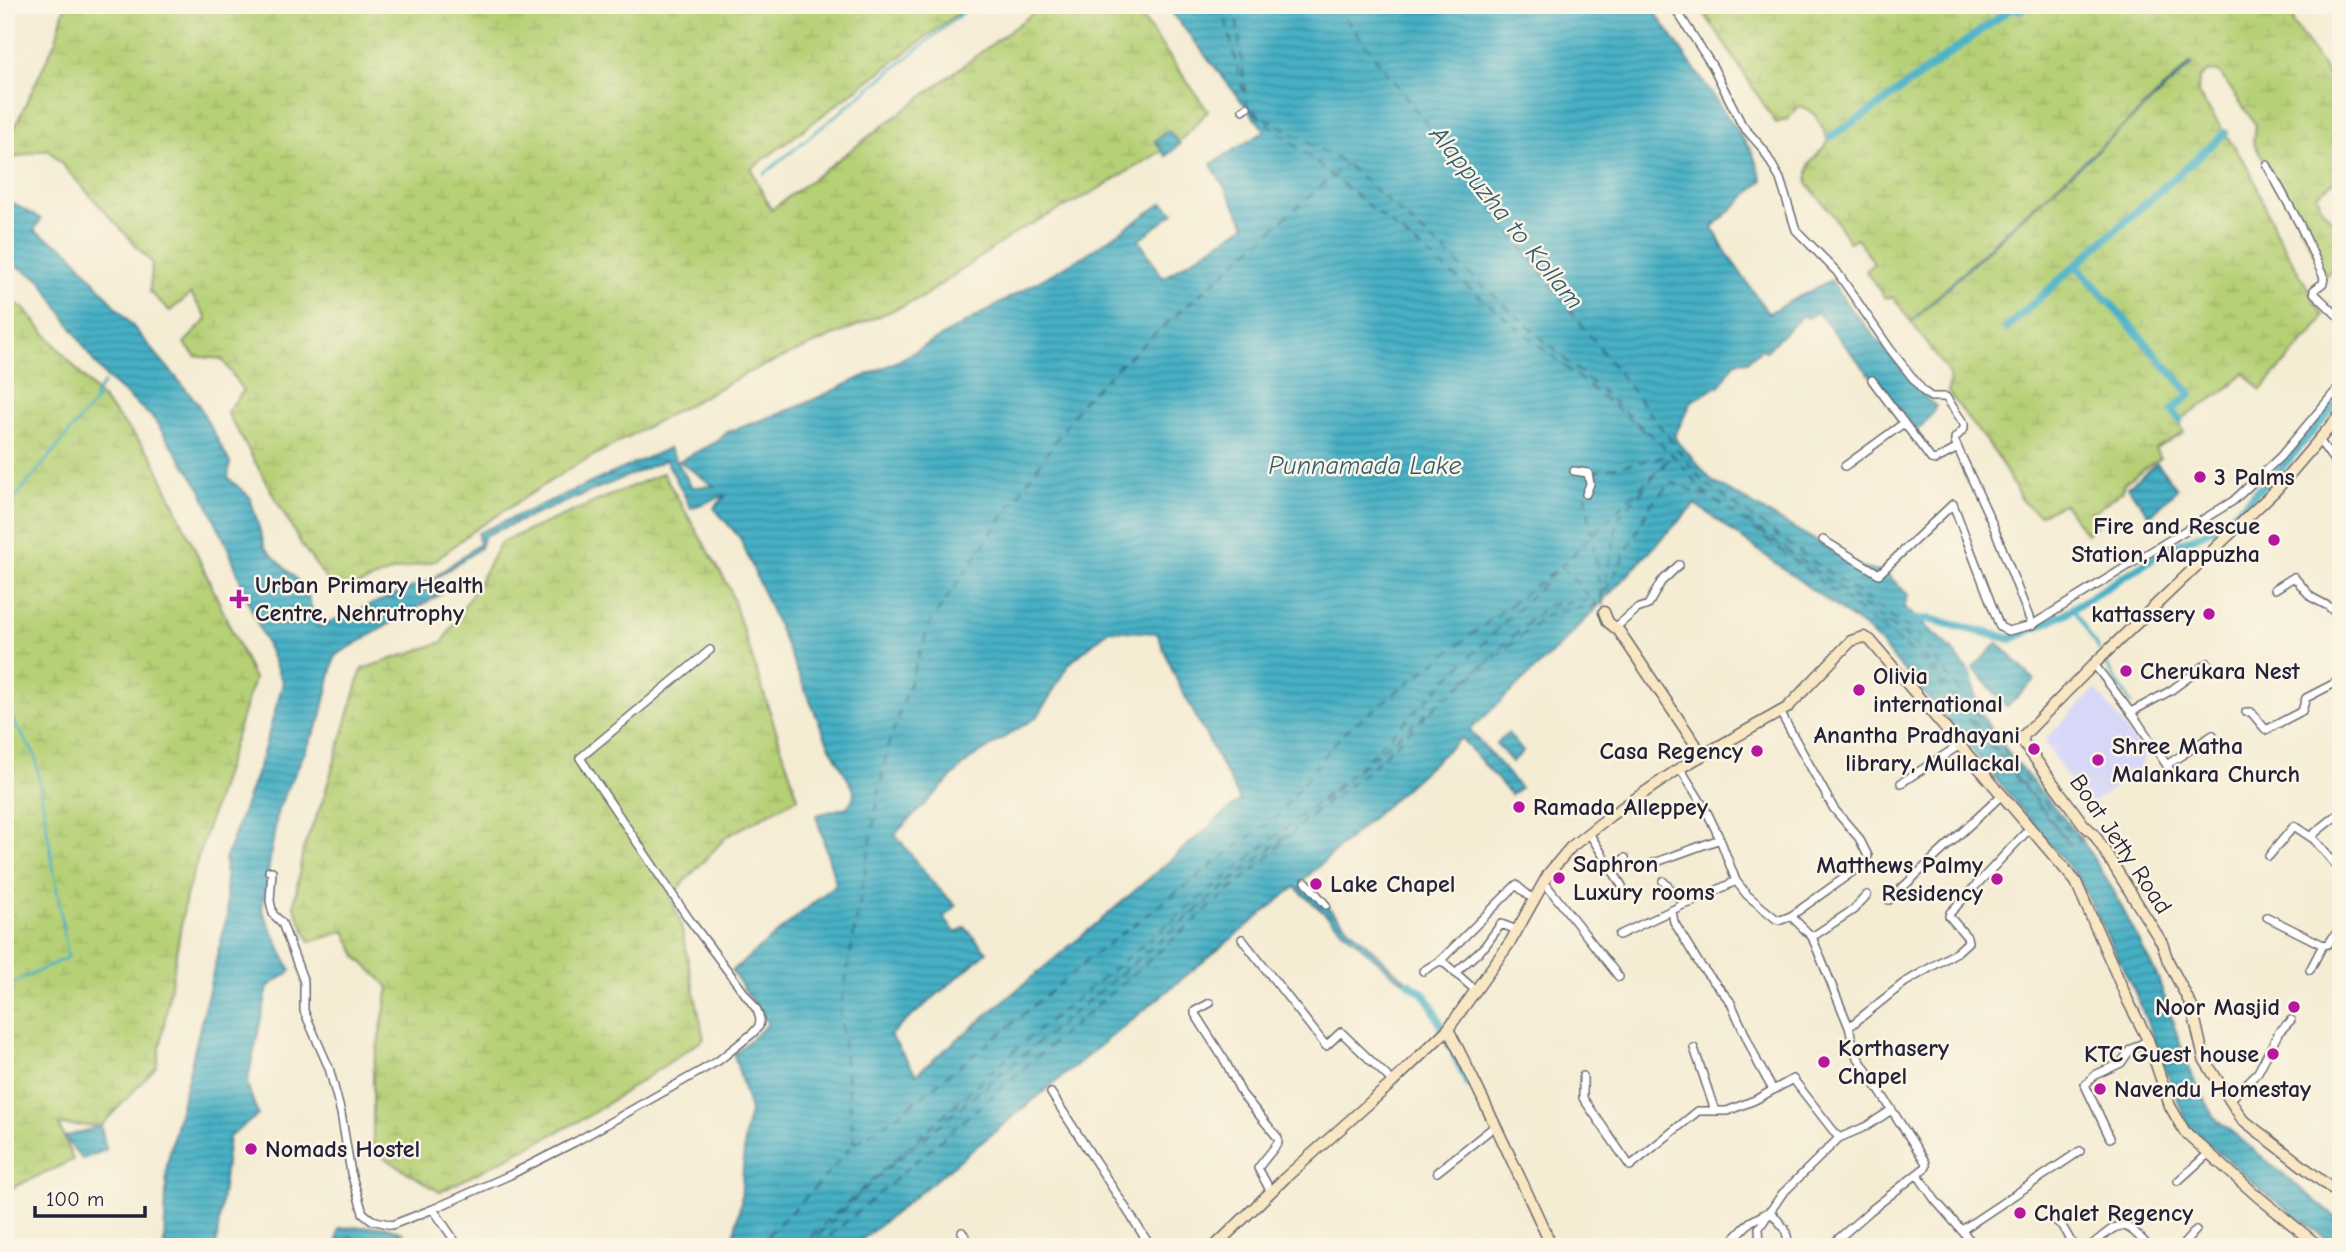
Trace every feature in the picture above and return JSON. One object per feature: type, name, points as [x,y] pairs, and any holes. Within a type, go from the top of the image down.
[{"type":"main road","points":[[2094,664],[2277,489],[2341,414]]},
{"type":"main road","points":[[1604,612],[1608,622],[1661,691],[1702,754]]},
{"type":"main road","points":[[1214,1247],[1445,1031],[1506,949],[1559,859],[1589,833],[1680,768],[1795,701],[1851,641],[1859,637],[1867,637],[2076,882],[2148,1040],[2170,1106],[2185,1132],[2318,1246]]},
{"type":"main road","name":"Boat Jetty Road","points":[[2094,664],[2025,734],[2022,741],[2084,825],[2094,834],[2162,943],[2168,961],[2192,1007],[2204,1059],[2229,1101],[2242,1119],[2339,1192]]},
{"type":"main road","points":[[1445,1031],[1482,1096],[1552,1247]]},
{"type":"street","points":[[1673,5],[1713,67],[1742,125],[1763,149],[1780,179],[1796,230],[1832,267],[1923,391],[1931,397],[1942,396],[1950,401],[1965,426],[1955,440],[1993,525],[2032,625]]},
{"type":"street","points":[[2267,165],[2300,225],[2324,278],[2314,293],[2341,319]]},
{"type":"street","points":[[1872,380],[1934,460],[1958,448]]},
{"type":"street","points":[[1823,540],[1878,574],[1953,504],[2000,627],[2008,631],[2032,625],[2233,501],[2280,457],[2341,385]]},
{"type":"street","points":[[1845,466],[1904,423]]},
{"type":"street","points":[[2319,440],[2341,470]]},
{"type":"street","points":[[1574,471],[1588,473],[1590,484],[1586,494]]},
{"type":"street","points":[[1615,628],[1637,609],[1648,605],[1661,582],[1679,565]]},
{"type":"street","points":[[2274,589],[2294,577],[2311,597],[2328,606],[2341,618]]},
{"type":"street","points":[[270,871],[273,914],[282,923],[304,982],[304,1011],[329,1068],[341,1113],[351,1173],[363,1213],[372,1220],[392,1225],[510,1175],[648,1102],[718,1060],[759,1026],[757,1010],[690,919],[580,758],[710,650]]},
{"type":"street","points":[[2131,712],[2170,691],[2208,663]]},
{"type":"street","points":[[2094,664],[2131,712],[2174,776]]},
{"type":"street","points":[[2246,712],[2251,712],[2266,730],[2302,711],[2306,698],[2341,680]]},
{"type":"street","points":[[1680,768],[1707,811],[1736,881],[1776,919],[1791,916],[1865,863],[1868,856],[1858,838],[1834,810],[1780,712]]},
{"type":"street","points":[[2168,764],[2213,735]]},
{"type":"street","points":[[1901,783],[1960,745]]},
{"type":"street","points":[[1889,900],[2003,794]]},
{"type":"street","points":[[2312,838],[2313,832],[2341,813]]},
{"type":"street","points":[[2269,856],[2294,825],[2312,838],[2341,871]]},
{"type":"street","points":[[1849,1027],[1904,983],[1957,952],[1968,942],[1967,937],[1949,916],[1950,913],[2031,827]]},
{"type":"street","points":[[1589,833],[1622,886]]},
{"type":"street","points":[[1651,864],[1720,839]]},
{"type":"street","points":[[1611,868],[1625,858]]},
{"type":"street","points":[[1663,881],[1685,904]]},
{"type":"street","points":[[1619,935],[1736,881]]},
{"type":"street","points":[[1306,882],[1326,905]]},
{"type":"street","points":[[1544,882],[1619,977]]},
{"type":"street","points":[[1423,971],[1441,960],[1516,885],[1534,900]]},
{"type":"street","points":[[1812,937],[1853,910],[1867,895]]},
{"type":"street","points":[[1672,911],[1674,922],[1700,965],[1730,1001],[1773,1090]]},
{"type":"street","points":[[1791,916],[1812,937],[1849,1027],[1855,1053],[1926,1163],[1926,1167],[1829,1247]]},
{"type":"street","points":[[2267,917],[2323,945],[2328,944],[2341,927]]},
{"type":"street","points":[[1455,973],[1485,946],[1501,924],[1517,930]]},
{"type":"street","points":[[1242,939],[1326,1046],[1341,1032],[1393,1082]]},
{"type":"street","points":[[2310,970],[2323,945]]},
{"type":"street","points":[[1441,960],[1475,990]]},
{"type":"street","points":[[1210,1003],[1195,1011],[1195,1014],[1242,1094],[1278,1138],[1278,1143],[1258,1168],[1271,1192]]},
{"type":"street","points":[[2229,1101],[2258,1072],[2279,1032],[2291,1020]]},
{"type":"street","points":[[2110,1138],[2085,1085],[2095,1075],[2123,1061],[2130,1050],[2148,1040]]},
{"type":"street","points":[[1694,1048],[1715,1111]]},
{"type":"street","points":[[1583,1076],[1583,1098],[1630,1166],[1698,1111],[1727,1111],[1755,1100],[1793,1079],[1839,1138]]},
{"type":"street","points":[[1051,1093],[1151,1247]]},
{"type":"street","points":[[1760,1247],[1759,1228],[1782,1194],[1839,1138],[1867,1126],[1890,1111]]},
{"type":"street","points":[[1437,1172],[1495,1126]]},
{"type":"street","points":[[1962,1230],[2080,1151]]},
{"type":"street","points":[[2178,1181],[2208,1154]]},
{"type":"street","points":[[1917,1174],[1935,1200],[1975,1246]]},
{"type":"street","points":[[433,1209],[459,1247]]},
{"type":"street","points":[[1726,1247],[1750,1222],[1770,1211]]},
{"type":"street","points":[[1770,1211],[1785,1229],[1790,1247]]},
{"type":"street","points":[[2055,1220],[2062,1226],[2074,1247]]},
{"type":"street","points":[[2089,1247],[2117,1226],[2125,1225],[2133,1228],[2149,1247]]},
{"type":"street","points":[[2181,1247],[2196,1230]]},
{"type":"street","points":[[962,1232],[973,1247]]},
{"type":"shaded area","points":[[2096,689],[2145,755],[2140,769],[2085,808],[2044,740]]},
{"type":"green space","points":[[65,5],[969,5],[751,169],[771,210],[1044,5],[1133,5],[1208,111],[1182,139],[1090,194],[1018,231],[921,298],[747,373],[574,466],[471,532],[435,561],[334,590],[301,544],[227,412],[243,391],[222,359],[195,356],[184,343],[207,319],[191,294],[170,311],[150,292],[152,263],[48,149],[5,160],[5,148],[56,40]]},
{"type":"green space","points":[[1699,5],[2308,5],[2293,14],[2294,24],[2341,93],[2341,176],[2317,194],[2322,209],[2341,230],[2341,262],[2325,276],[2286,196],[2253,142],[2255,124],[2219,72],[2208,71],[2199,79],[2198,94],[2250,170],[2276,232],[2323,315],[2320,324],[2261,390],[2244,372],[2231,386],[2179,421],[2184,433],[2155,449],[2160,458],[2124,483],[2122,491],[2091,514],[2097,525],[2086,534],[2064,504],[2039,515],[2023,502],[1997,456],[1948,392],[1950,375],[1893,297],[1885,298],[1866,271],[1874,263],[1857,238],[1849,242],[1831,212],[1807,184],[1809,165],[1828,142],[1818,120],[1810,111],[1799,106],[1788,119],[1776,123]]},
{"type":"green space","points":[[5,296],[24,309],[152,456],[254,679],[186,896],[157,1066],[101,1126],[59,1125],[73,1160],[5,1191]]},
{"type":"green space","points":[[663,473],[729,587],[798,798],[727,836],[671,896],[680,921],[704,1039],[587,1117],[440,1192],[373,1151],[373,1070],[389,987],[358,958],[345,931],[310,942],[294,906],[303,849],[323,800],[362,669],[443,642],[501,542]]},
{"type":"water","name":"Punnamada Lake","points":[[1166,5],[1650,5],[1752,152],[1763,180],[1713,227],[1722,246],[1768,313],[1831,280],[1846,303],[1936,406],[1917,431],[1817,312],[1808,318],[1803,315],[1766,351],[1761,349],[1748,361],[1736,362],[1720,385],[1692,401],[1674,437],[1712,481],[1865,569],[1885,572],[1908,595],[1904,607],[1950,648],[1971,674],[1978,710],[2014,760],[2082,840],[2113,890],[2158,978],[2189,1070],[2215,1118],[2341,1222],[2341,1230],[2336,1236],[2341,1242],[2335,1237],[2331,1242],[2265,1193],[2188,1126],[2136,994],[2079,879],[1937,708],[1870,632],[1695,504],[1562,644],[1470,730],[1520,788],[1511,795],[1461,738],[1301,882],[1393,969],[1425,995],[1391,973],[1295,887],[853,1247],[731,1247],[741,1202],[745,1133],[750,1111],[734,1054],[768,1024],[732,971],[836,884],[816,815],[847,807],[853,799],[854,790],[828,743],[740,538],[714,508],[726,495],[691,508],[666,460],[484,536],[480,548],[433,580],[441,594],[335,656],[321,718],[278,809],[262,910],[291,971],[268,987],[247,1084],[258,1115],[229,1137],[216,1247],[164,1247],[167,1164],[227,915],[225,860],[260,763],[283,683],[229,550],[201,490],[187,468],[153,418],[107,378],[94,362],[40,279],[5,260],[5,199],[41,219],[34,231],[68,250],[197,402],[230,463],[228,478],[250,497],[265,548],[305,588],[318,627],[432,579],[479,544],[478,533],[669,448],[692,487],[714,486],[679,461],[714,443],[728,432],[795,408],[898,361],[1085,255],[1163,203],[1174,213],[1139,240],[1163,278],[1246,225],[1211,164],[1265,131]],"holes":[[[1109,630],[1157,633],[1177,681],[1240,800],[916,1074],[890,1035],[987,952],[965,927],[956,933],[944,918],[956,906],[933,883],[895,834],[968,761],[1038,716],[1070,663]]]},
{"type":"water","points":[[2191,63],[2193,64],[2122,128]]},
{"type":"water","points":[[2122,128],[2096,152],[2048,194]]},
{"type":"water","points":[[1168,130],[1180,144],[1166,156],[1155,141]]},
{"type":"water","points":[[2047,195],[1911,322],[2007,230]]},
{"type":"water","points":[[2157,463],[2177,489],[2150,516],[2128,487]]},
{"type":"water","points":[[1998,643],[2034,680],[2007,707],[1973,668]]},
{"type":"water","points":[[1508,733],[1523,752],[1512,762],[1496,743]]},
{"type":"water","points":[[101,1126],[106,1150],[82,1159],[64,1137]]},
{"type":"water","points":[[385,1226],[403,1233],[380,1247],[362,1247],[350,1236],[347,1247],[336,1247],[339,1228]]},
{"type":"waterway","points":[[764,174],[972,5]]},
{"type":"waterway","points":[[1830,137],[1877,107],[2006,12],[2014,8],[2020,10],[2027,5]]},
{"type":"waterway","points":[[2076,265],[2225,133]]},
{"type":"waterway","points":[[2006,328],[2076,265],[2191,394],[2172,410],[2180,420]]},
{"type":"waterway","points":[[5,510],[97,399],[94,396],[104,383]]},
{"type":"waterway","points":[[1909,620],[1929,619],[2011,639],[2064,614],[2163,552],[2221,525],[2278,472],[2341,398]]},
{"type":"waterway","points":[[2073,608],[2099,650]]},
{"type":"waterway","points":[[5,647],[5,664]]},
{"type":"waterway","points":[[2105,662],[2131,704]]},
{"type":"waterway","points":[[5,709],[35,755],[68,957],[5,987]]},
{"type":"waterway","points":[[1409,983],[1425,995],[1433,1008],[1468,1084]]},
{"type":"ferry route","points":[[1222,5],[1245,99]]},
{"type":"ferry route","points":[[1235,5],[1247,105]]},
{"type":"ferry route","points":[[1335,5],[1703,482],[1919,637],[2009,757]]},
{"type":"ferry route","points":[[1251,109],[1346,164],[1673,455],[1704,492],[1713,498]]},
{"type":"ferry route","points":[[1254,112],[1650,436]]},
{"type":"ferry route","points":[[854,1144],[840,1012],[887,749],[930,623],[1083,401],[1346,164]]},
{"type":"ferry route","points":[[1592,472],[1672,455]]},
{"type":"ferry route","points":[[1356,770],[1672,456]]},
{"type":"ferry route","points":[[1602,597],[1619,517],[1665,464]]},
{"type":"ferry route","points":[[1603,607],[1603,597],[1651,504],[1671,482],[1717,501],[1919,657],[1998,755],[2014,760],[2014,775],[2069,844],[2082,840]]},
{"type":"ferry route","points":[[1586,495],[1602,604]]},
{"type":"ferry route","points":[[1746,521],[1911,640],[2003,755]]},
{"type":"ferry route","points":[[1561,566],[1597,605]]},
{"type":"ferry route","points":[[756,1247],[816,1187],[854,1144],[899,1114],[1095,954],[1276,817],[1343,733],[1553,572]]},
{"type":"ferry route","points":[[1465,681],[1547,605],[1590,600]]},
{"type":"ferry route","points":[[799,1247],[1025,1041],[1548,614],[1595,605],[1600,609]]},
{"type":"ferry route","points":[[1310,817],[1367,771],[1437,706]]},
{"type":"ferry route","points":[[2015,763],[2016,768],[2066,828],[2082,840]]},
{"type":"ferry route","points":[[2015,767],[2015,774],[2069,843],[2071,842]]},
{"type":"ferry route","points":[[817,1247],[1265,860],[1339,786]]},
{"type":"ferry route","points":[[806,1247],[883,1172],[1294,829]]},
{"type":"place","name":"3 Palms","points":[[2200,477]]},
{"type":"place","name":"Fire and Rescue Station, Alappuzha","points":[[2274,540]]},
{"type":"place","name":"Urban Primary Health Centre, Nehrutrophy","points":[[239,599]]},
{"type":"place","name":"kattassery","points":[[2209,614]]},
{"type":"place","name":"Cherukara Nest","points":[[2126,671]]},
{"type":"place","name":"Olivia international","points":[[1859,690]]},
{"type":"place","name":"Anantha Pradhayani library, Mullackal","points":[[2034,749]]},
{"type":"place","name":"Casa Regency","points":[[1757,751]]},
{"type":"place","name":"Shree Matha Malankara Church","points":[[2098,760]]},
{"type":"place","name":"Ramada Alleppey","points":[[1519,807]]},
{"type":"place","name":"Saphron Luxury rooms","points":[[1559,878]]},
{"type":"place","name":"Matthews Palmy Residency","points":[[1997,879]]},
{"type":"place","name":"Lake Chapel","points":[[1316,884]]},
{"type":"place","name":"Noor Masjid","points":[[2294,1007]]},
{"type":"place","name":"KTC Guest house","points":[[2273,1054]]},
{"type":"place","name":"Korthasery Chapel","points":[[1824,1062]]},
{"type":"place","name":"Navendu Homestay","points":[[2100,1089]]},
{"type":"place","name":"Nomads Hostel","points":[[251,1149]]},
{"type":"place","name":"Chalet Regency","points":[[2020,1213]]},
{"type":"water label","name":"Alappuzha to Kollam","points":[[1507,217]]}]
